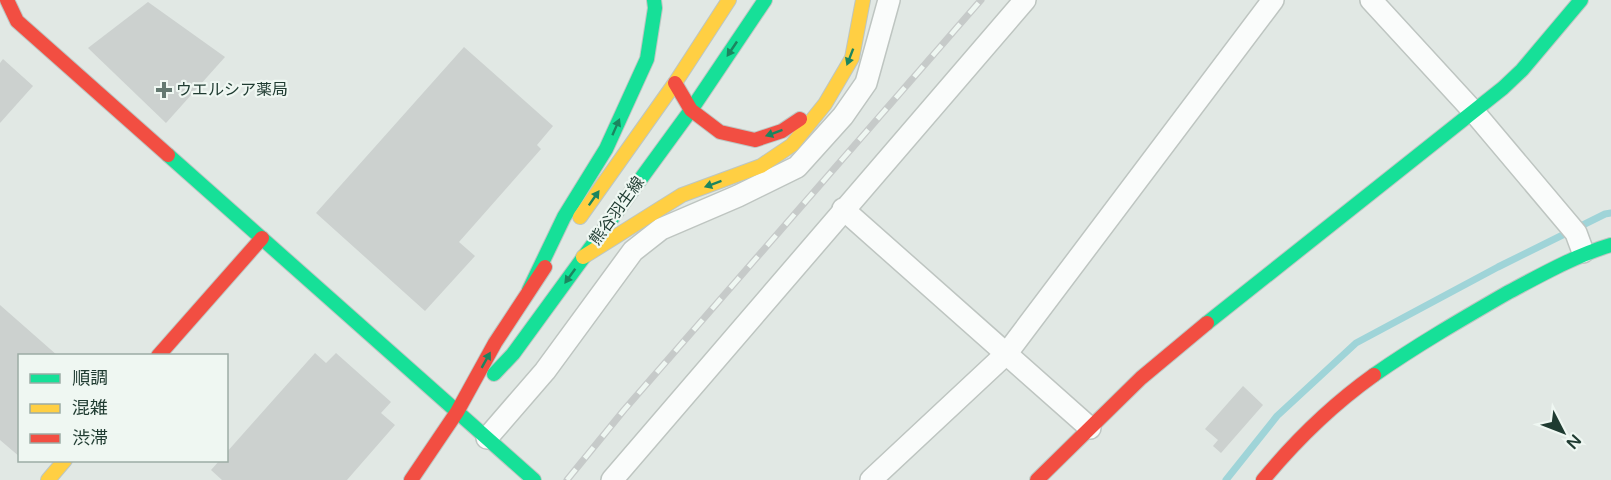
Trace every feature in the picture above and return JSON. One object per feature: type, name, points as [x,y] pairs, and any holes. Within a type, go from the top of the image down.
[{"type":"main road","points":[[7,0],[17,21],[534,480]]},
{"type":"main road","points":[[529,290],[564,217],[606,149],[647,59],[655,8],[654,0]]},
{"type":"main road","name":"熊谷羽生線","points":[[411,480],[457,412],[495,343],[529,290],[675,83],[729,0]]},
{"type":"main road","name":"熊谷羽生線","points":[[457,412],[513,354],[691,110],[765,0]]},
{"type":"main road","points":[[583,258],[617,234],[682,195],[761,166],[792,145],[825,104],[852,58],[863,0]]},
{"type":"main road","points":[[1037,480],[1141,378],[1208,322],[1474,112],[1522,70],[1581,0]]},
{"type":"main road","points":[[675,83],[691,110],[720,132],[755,140],[783,131],[825,104]]},
{"type":"main road","points":[[160,354],[262,238]]},
{"type":"main road","points":[[1263,480],[1289,449],[1329,411],[1369,379],[1458,320],[1584,252],[1611,245]]},
{"type":"main road","points":[[48,480],[63,462]]},
{"type":"street","points":[[487,438],[545,371],[633,251],[661,229],[738,196],[797,167],[843,116],[866,83],[890,0]]},
{"type":"street","points":[[612,480],[1025,0]]},
{"type":"street","points":[[871,480],[1007,353],[1273,0]]},
{"type":"street","points":[[1371,0],[1474,112],[1576,233],[1584,252]]},
{"type":"street","points":[[843,209],[1090,428]]},
{"type":"building","name":"ウエルシア薬局","points":[[148,2],[225,57],[166,123],[88,48]]},
{"type":"building","points":[[464,47],[553,126],[537,145],[541,149],[459,242],[475,256],[425,311],[316,213]]},
{"type":"building","points":[[3,59],[33,86],[0,123],[0,63]]},
{"type":"building","points":[[0,305],[56,354],[18,354],[18,455],[0,440]]},
{"type":"building","points":[[315,353],[326,363],[336,353],[391,402],[381,413],[395,425],[347,480],[222,480],[211,470],[218,462],[228,462],[228,451]]},
{"type":"building","points":[[1243,386],[1263,405],[1221,453],[1213,446],[1218,440],[1205,429]]},
{"type":"waterway","points":[[1226,480],[1277,416],[1356,343],[1498,267],[1611,213]]},
{"type":"railway","points":[[567,480],[624,410],[981,0]]},
{"type":"traffic: fast","points":[[529,290],[564,217],[606,149],[647,59],[655,8],[654,0]]},
{"type":"traffic: fast","points":[[494,374],[513,354],[691,110],[765,0]]},
{"type":"traffic: fast","points":[[1207,323],[1503,88],[1522,70],[1581,0]]},
{"type":"traffic: fast","points":[[168,155],[534,480]]},
{"type":"traffic: fast","points":[[1374,375],[1507,293],[1571,260],[1611,245]]},
{"type":"traffic: slow","points":[[580,217],[675,83],[729,0]]},
{"type":"traffic: slow","points":[[583,257],[682,195],[761,166],[792,145],[825,104],[852,58],[863,0]]},
{"type":"traffic: slow","points":[[48,480],[63,462]]},
{"type":"traffic: jam","points":[[7,0],[17,21],[168,155]]},
{"type":"traffic: jam","points":[[675,83],[691,110],[720,132],[755,140],[782,131],[800,119]]},
{"type":"traffic: jam","points":[[160,354],[262,238]]},
{"type":"traffic: jam","points":[[411,480],[457,412],[495,343],[545,267]]},
{"type":"traffic: jam","points":[[1037,480],[1141,378],[1207,323]]},
{"type":"traffic: jam","points":[[1263,480],[1315,424],[1374,375]]},
{"type":"place","name":"ウエルシア薬局","points":[[164,90]]}]
